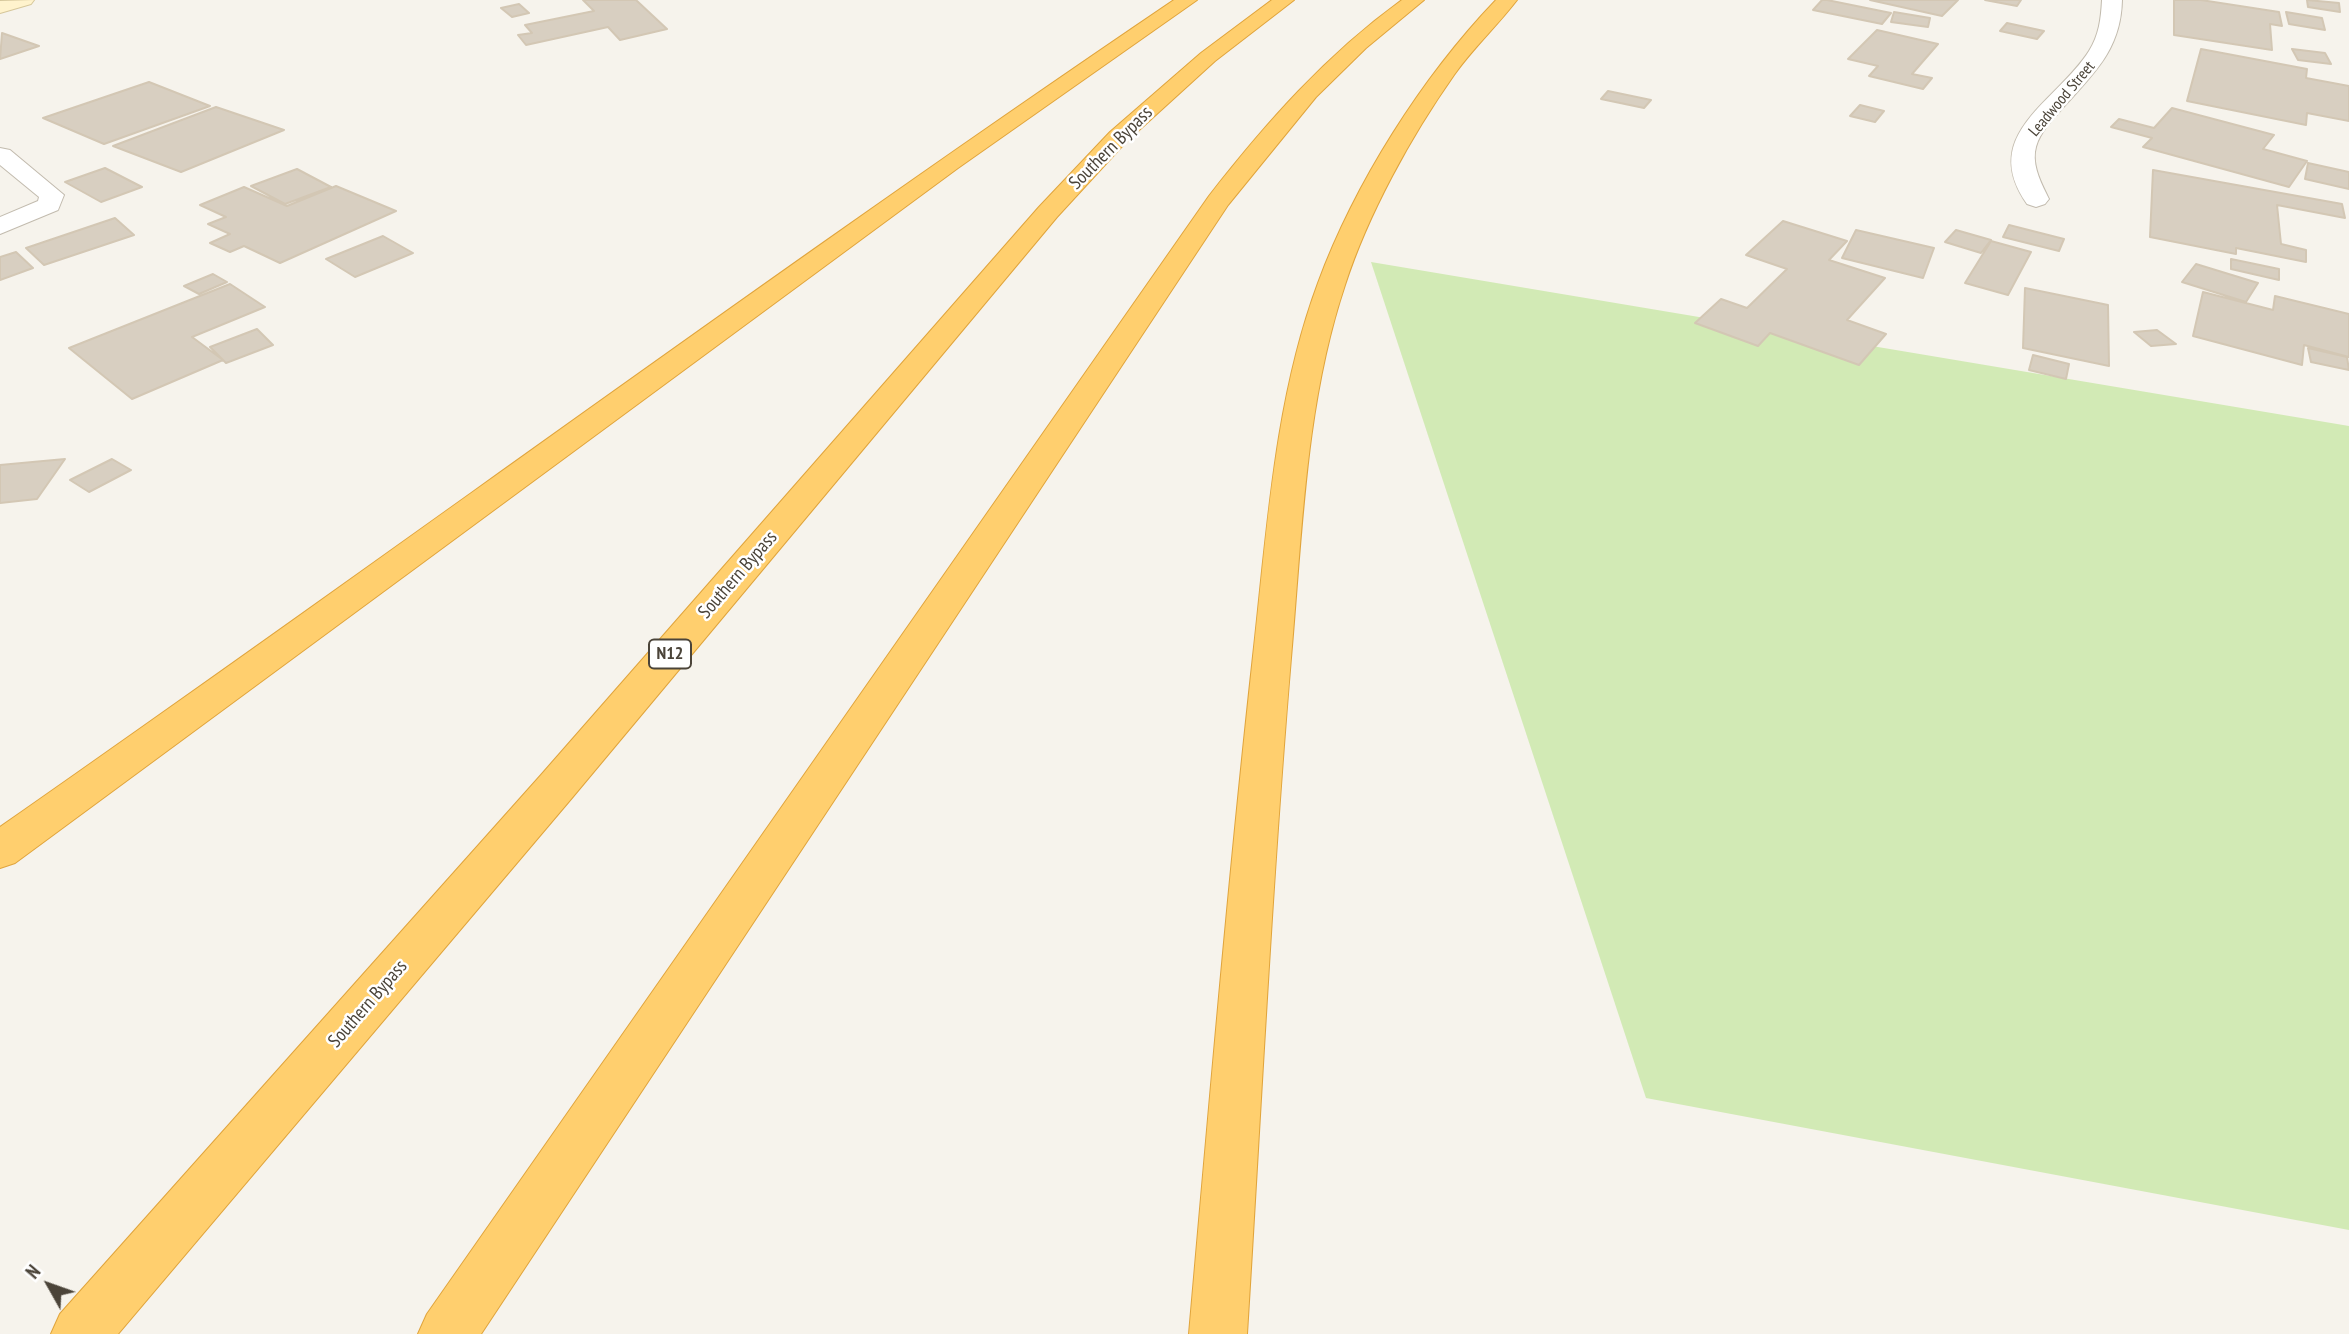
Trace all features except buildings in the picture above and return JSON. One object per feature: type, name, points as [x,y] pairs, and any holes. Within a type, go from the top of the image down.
[{"type":"highway","points":[[0,850],[293,641],[949,163],[1186,0]]},
{"type":"highway","name":"Southern Bypass","points":[[80,1334],[574,766],[1048,212],[1118,137],[1208,57],[1283,0]]},
{"type":"highway","points":[[447,1334],[1218,201],[1267,136],[1341,58],[1414,0]]},
{"type":"highway","points":[[1218,1334],[1260,782],[1290,486],[1307,378],[1328,294],[1353,233],[1399,142],[1436,81],[1475,33],[1507,0]]},
{"type":"street","points":[[0,7],[24,0]]},
{"type":"street","name":"Leadwood Street","points":[[2036,199],[2024,169],[2023,152],[2030,132],[2097,57],[2110,33],[2112,0]]},
{"type":"street","points":[[0,226],[49,205],[52,195],[2,156]]},
{"type":"green space","points":[[1371,262],[2349,426],[2349,1230],[1646,1098]]}]
